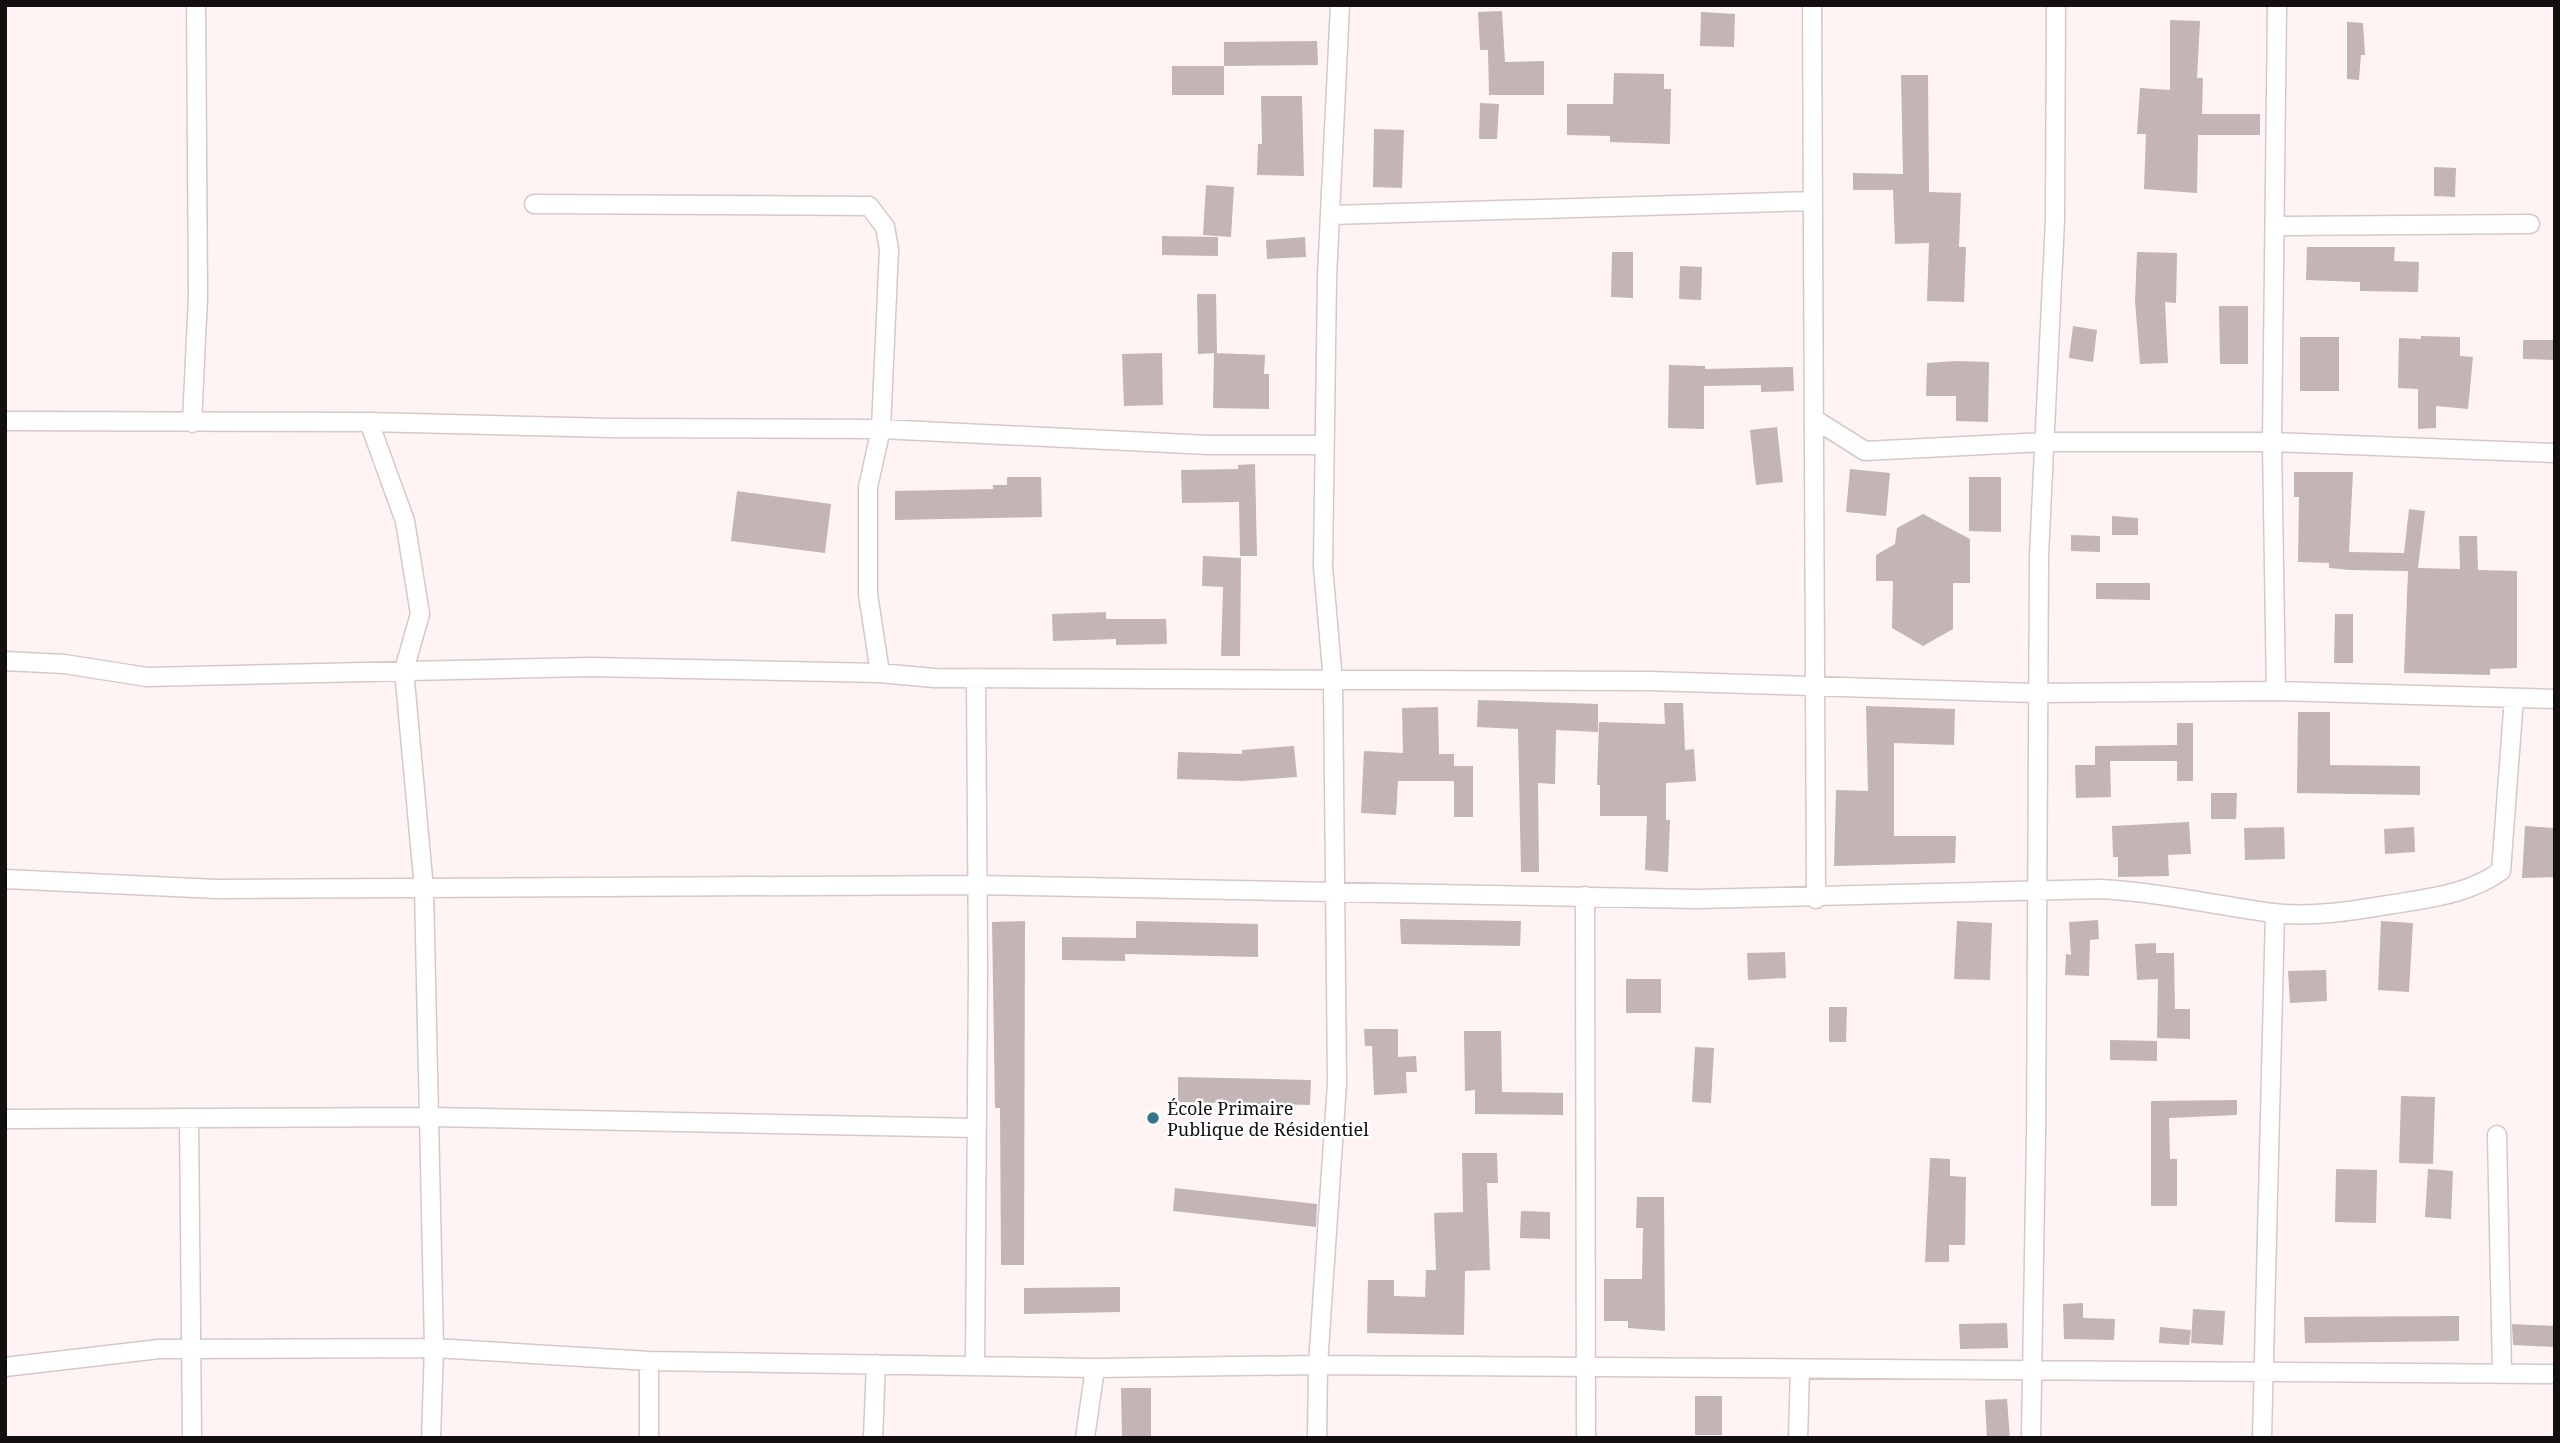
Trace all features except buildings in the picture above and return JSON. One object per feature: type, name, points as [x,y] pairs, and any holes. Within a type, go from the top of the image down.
[{"type":"street","points":[[192,423],[198,297],[196,5]]},
{"type":"street","points":[[1317,1438],[1318,1365],[1337,1083],[1333,681],[1323,567],[1324,445],[1340,5]]},
{"type":"street","points":[[1812,5],[1816,899]]},
{"type":"street","points":[[2031,1438],[2034,1368],[2037,693],[2042,442],[2055,220],[2056,5]]},
{"type":"street","points":[[2276,691],[2272,442],[2277,5]]},
{"type":"street","points":[[1331,215],[1813,201]]},
{"type":"street","points":[[534,204],[869,205],[885,227],[889,249],[881,429],[867,488],[869,594],[880,673]]},
{"type":"street","points":[[2275,226],[2530,224]]},
{"type":"street","points":[[1814,419],[1865,451],[2042,442],[2272,442],[2555,453]]},
{"type":"street","points":[[5,421],[369,422],[611,428],[881,429],[1209,445],[1324,445]]},
{"type":"street","points":[[369,422],[405,522],[420,614],[404,670],[424,889],[435,1348],[431,1438]]},
{"type":"street","points":[[5,661],[64,664],[147,677],[590,667],[880,673],[976,678],[1815,684],[2037,693],[2276,691],[2555,699]]},
{"type":"street","points":[[975,1365],[978,885],[976,678]]},
{"type":"street","points":[[5,879],[216,889],[978,885],[1816,899],[2036,889],[2147,891],[2274,913],[2360,909],[2433,898],[2483,883],[2501,871],[2514,698]]},
{"type":"street","points":[[1585,896],[1586,1438]]},
{"type":"street","points":[[2262,1438],[2274,913]]},
{"type":"street","points":[[5,1119],[430,1117],[976,1128]]},
{"type":"street","points":[[189,1118],[192,1438]]},
{"type":"street","points":[[2497,1135],[2502,1373]]},
{"type":"street","points":[[5,1367],[122,1352],[435,1348],[649,1362],[1095,1368],[1318,1365],[1587,1369],[2034,1368],[2555,1374]]},
{"type":"street","points":[[649,1362],[649,1438]]},
{"type":"street","points":[[873,1438],[876,1364]]},
{"type":"street","points":[[1085,1438],[1095,1368]]},
{"type":"street","points":[[1798,1438],[1800,1369]]},
{"type":"place","name":"École Primaire Publique de Résidentiel","points":[[1153,1118]]}]
